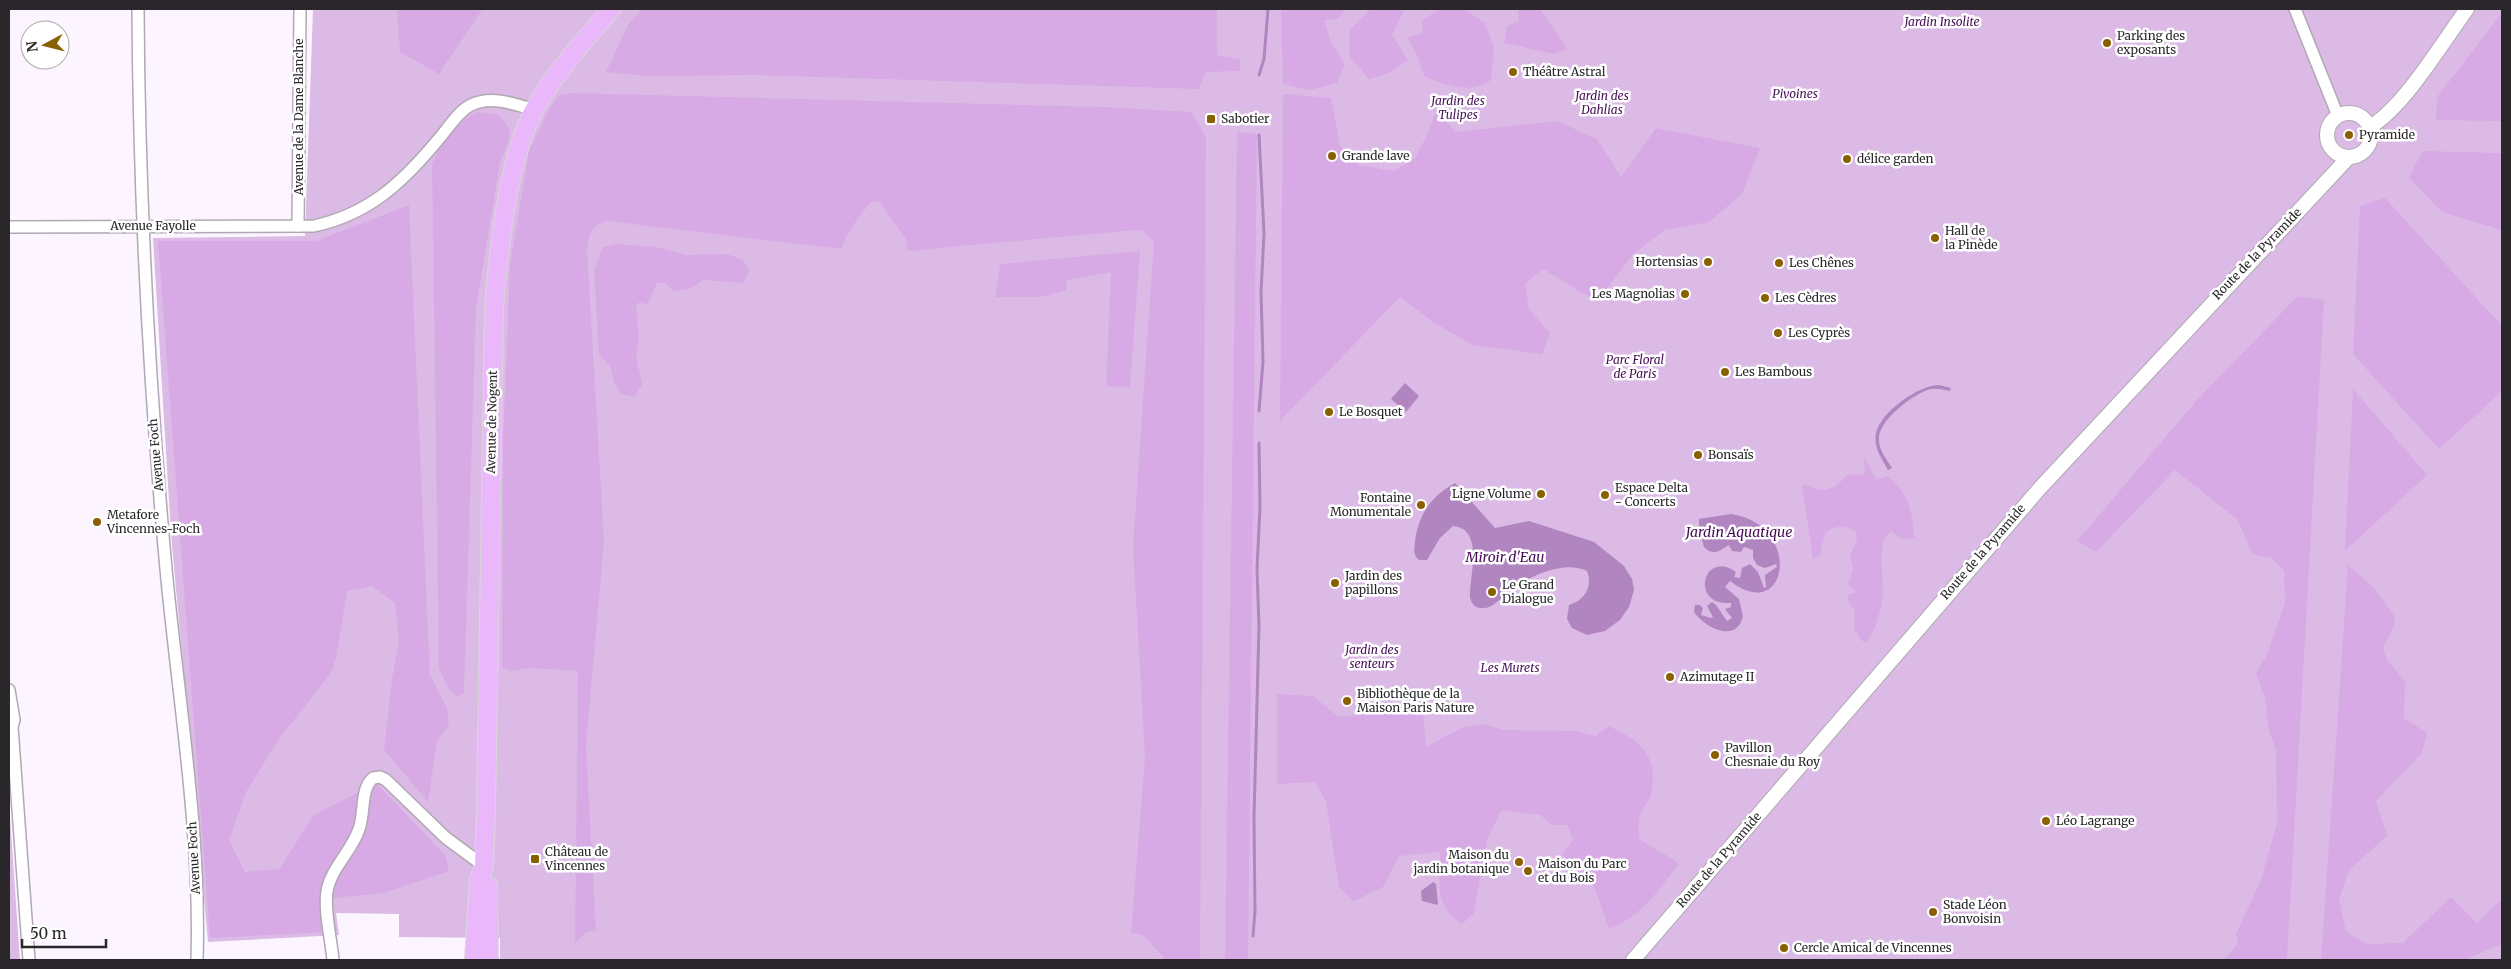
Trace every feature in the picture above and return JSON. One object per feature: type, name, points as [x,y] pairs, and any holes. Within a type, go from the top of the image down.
[{"type":"main road","name":"Avenue de Nogent","points":[[489,960],[488,878],[484,866],[488,753],[494,310],[499,250],[522,139],[535,110],[567,63],[611,9]]},
{"type":"main road","name":"Avenue de Nogent","points":[[474,960],[478,879],[484,866]]},
{"type":"street","name":"Avenue Foch","points":[[138,9],[143,226],[150,374],[159,496],[193,830],[197,960]]},
{"type":"street","name":"Avenue de la Dame Blanche","points":[[298,226],[300,9]]},
{"type":"street","points":[[2295,9],[2338,116]]},
{"type":"street","points":[[2370,127],[2384,118],[2404,95],[2467,9]]},
{"type":"street","name":"Avenue Fayolle","points":[[9,227],[314,226],[335,222],[372,204],[414,168],[470,105],[484,100],[495,100],[535,110]]},
{"type":"street","points":[[2347,113],[2357,116],[2364,119],[2370,127],[2369,144],[2364,152],[2348,158],[2338,154],[2328,142],[2327,133],[2330,123],[2338,116],[2347,113]]},
{"type":"street","name":"Route de la Pyramide","points":[[1633,960],[2040,488],[2348,158]]},
{"type":"street","points":[[9,690],[14,720],[12,727],[29,960]]},
{"type":"street","points":[[333,960],[326,904],[327,889],[334,873],[348,854],[359,830],[367,788],[373,778],[380,777],[386,780],[446,838],[484,866]]},
{"type":"green space","points":[[313,9],[2502,9],[2502,960],[500,960],[500,938],[399,937],[399,914],[336,913],[339,935],[208,942],[171,534],[153,238],[305,236]]},
{"type":"green space","points":[[9,803],[20,960],[9,960]]},
{"type":"shaded area","points":[[397,9],[500,9],[482,10],[439,74],[400,52]]},
{"type":"shaded area","points":[[642,9],[1217,9],[1217,55],[1240,59],[1240,71],[1206,72],[1199,89],[754,75],[648,76],[606,72],[628,25]]},
{"type":"shaded area","points":[[1281,9],[1346,9],[1337,19],[1324,20],[1331,42],[1345,65],[1337,83],[1310,90],[1283,84]]},
{"type":"shaded area","points":[[1371,9],[1402,9],[1404,11],[1392,35],[1408,60],[1389,73],[1369,79],[1350,57],[1349,30]]},
{"type":"shaded area","points":[[1441,9],[1464,9],[1485,23],[1494,48],[1491,80],[1483,85],[1467,88],[1441,83],[1424,76],[1416,52],[1407,38],[1423,33],[1422,20]]},
{"type":"shaded area","points":[[1518,9],[1540,9],[1568,49],[1554,54],[1504,43],[1507,26],[1519,21]]},
{"type":"shaded area","points":[[2502,13],[2502,121],[2436,120],[2437,97]]},
{"type":"shaded area","points":[[571,93],[1105,107],[1191,112],[1206,137],[1200,960],[1166,960],[1142,934],[1131,933],[1145,757],[1133,547],[1154,241],[1142,230],[1136,230],[908,251],[907,241],[879,201],[871,202],[863,212],[850,231],[842,249],[607,221],[594,227],[590,234],[587,248],[604,541],[586,746],[596,931],[587,932],[575,942],[578,671],[528,668],[512,671],[502,668],[503,441],[510,265],[529,151],[549,109],[560,95]]},
{"type":"shaded area","points":[[1283,94],[1331,98],[1340,146],[1359,165],[1394,171],[1415,158],[1429,131],[1436,110],[1455,132],[1557,121],[1597,139],[1621,177],[1656,128],[1760,148],[1742,194],[1709,222],[1665,230],[1634,253],[1597,302],[1543,269],[1525,284],[1529,309],[1550,333],[1542,354],[1473,345],[1433,322],[1400,297],[1280,421]]},
{"type":"shaded area","points":[[476,112],[499,115],[509,128],[510,138],[500,163],[476,309],[464,693],[457,697],[448,688],[439,668],[432,164],[449,133]]},
{"type":"shaded area","points":[[1237,132],[1257,134],[1248,960],[1225,960]]},
{"type":"shaded area","points":[[2422,151],[2502,153],[2502,230],[2442,212],[2409,178]]},
{"type":"shaded area","points":[[2385,198],[2502,326],[2502,391],[2439,449],[2353,354],[2360,206]]},
{"type":"shaded area","points":[[409,205],[430,675],[447,708],[449,725],[437,741],[428,802],[384,750],[392,679],[399,641],[395,603],[372,586],[347,591],[336,658],[331,673],[279,739],[246,792],[229,840],[245,872],[279,869],[314,815],[376,783],[445,855],[449,871],[383,893],[333,898],[329,932],[210,938],[158,241],[316,241]]},
{"type":"shaded area","points":[[616,244],[656,247],[686,255],[727,254],[741,259],[750,271],[743,283],[703,280],[692,288],[673,291],[665,283],[657,283],[647,305],[639,302],[636,307],[639,335],[636,354],[642,384],[635,397],[621,394],[614,383],[610,366],[599,354],[594,270],[603,247]]},
{"type":"shaded area","points":[[1140,251],[1130,387],[1106,386],[1111,272],[1067,280],[1066,290],[1041,297],[995,297],[1000,264]]},
{"type":"shaded area","points":[[2298,296],[2324,300],[2287,960],[2224,960],[2238,943],[2236,934],[2261,880],[2277,823],[2276,750],[2269,731],[2265,698],[2256,673],[2267,655],[2285,603],[2284,571],[2272,558],[2252,554],[2238,520],[2175,470],[2096,552],[2077,541],[2197,400]]},
{"type":"shaded area","points":[[2353,389],[2427,475],[2345,551]]},
{"type":"shaded area","points":[[1864,456],[1876,480],[1887,476],[1906,497],[1909,503],[1915,538],[1903,540],[1891,531],[1886,537],[1883,544],[1881,561],[1883,587],[1880,613],[1867,642],[1862,641],[1854,629],[1855,611],[1849,603],[1848,595],[1856,592],[1848,584],[1853,570],[1850,556],[1857,539],[1855,531],[1840,527],[1833,528],[1825,533],[1820,555],[1813,559],[1802,485],[1809,485],[1819,490],[1830,489],[1847,475],[1865,474]]},
{"type":"shaded area","points":[[2348,565],[2375,589],[2395,617],[2393,628],[2383,648],[2387,660],[2405,681],[2404,718],[2427,733],[2422,753],[2376,801],[2387,836],[2349,870],[2339,900],[2346,931],[2366,944],[2403,943],[2451,897],[2477,923],[2502,899],[2502,944],[2464,960],[2321,960]]},
{"type":"shaded area","points":[[1277,694],[1313,696],[1339,717],[1405,707],[1423,711],[1426,747],[1461,728],[1483,724],[1503,730],[1574,731],[1596,736],[1608,726],[1620,731],[1630,737],[1645,751],[1650,759],[1652,769],[1651,794],[1640,815],[1639,839],[1679,863],[1649,902],[1630,918],[1609,929],[1593,883],[1579,873],[1562,854],[1573,840],[1567,825],[1552,825],[1540,815],[1501,810],[1487,840],[1474,913],[1462,924],[1446,909],[1442,901],[1439,883],[1440,852],[1399,856],[1383,887],[1354,901],[1339,887],[1326,802],[1315,782],[1277,784]]},
{"type":"water","points":[[1405,383],[1419,396],[1406,412],[1391,399]]},
{"type":"water","points":[[1939,385],[1951,388],[1950,391],[1931,389],[1915,396],[1898,409],[1884,425],[1880,433],[1879,444],[1892,468],[1888,470],[1879,453],[1875,438],[1879,425],[1892,409],[1911,395],[1930,386]]},
{"type":"water","name":"Miroir d'Eau","points":[[1455,483],[1495,528],[1529,521],[1594,542],[1624,566],[1632,579],[1634,590],[1629,607],[1620,620],[1605,631],[1587,635],[1572,628],[1567,619],[1569,605],[1579,600],[1586,592],[1589,577],[1587,571],[1569,567],[1549,570],[1530,578],[1514,587],[1493,605],[1478,608],[1473,604],[1470,597],[1472,545],[1469,536],[1463,529],[1453,526],[1440,538],[1427,560],[1419,560],[1415,554],[1414,547],[1419,523],[1433,500]]},
{"type":"water","name":"Jardin Aquatique","points":[[1731,514],[1754,522],[1770,535],[1778,552],[1780,569],[1775,582],[1765,591],[1750,591],[1730,581],[1725,587],[1739,599],[1743,616],[1740,625],[1728,631],[1713,628],[1694,612],[1695,605],[1700,605],[1703,608],[1701,615],[1713,617],[1707,606],[1712,602],[1727,621],[1732,618],[1725,609],[1731,607],[1731,603],[1718,602],[1709,596],[1705,588],[1705,580],[1709,572],[1716,567],[1725,567],[1736,572],[1734,577],[1740,578],[1742,568],[1750,564],[1758,572],[1764,588],[1766,587],[1765,575],[1777,567],[1776,564],[1765,568],[1757,565],[1753,558],[1753,550],[1744,547],[1741,552],[1732,551],[1729,545],[1711,552],[1704,547],[1702,540],[1706,532],[1699,530],[1699,519]]},
{"type":"water","points":[[1433,882],[1436,884],[1438,905],[1422,901],[1421,891]]},
{"type":"waterway","points":[[1259,75],[1264,59],[1268,9]]},
{"type":"waterway","points":[[1259,135],[1264,233],[1261,292],[1263,362],[1259,411]]},
{"type":"waterway","points":[[1253,936],[1255,911],[1254,817],[1259,626],[1257,569],[1260,507],[1259,443]]},
{"type":"place","name":"Parking des exposants","points":[[2107,43]]},
{"type":"place","name":"Théâtre Astral","points":[[1513,72]]},
{"type":"place","name":"Sabotier","points":[[1211,119]]},
{"type":"place","name":"Pyramide","points":[[2349,135]]},
{"type":"place","name":"Grande lave","points":[[1332,156]]},
{"type":"place","name":"délice garden","points":[[1847,159]]},
{"type":"place","name":"Hall de la Pinède","points":[[1935,238]]},
{"type":"place","name":"Hortensias","points":[[1708,262]]},
{"type":"place","name":"Les Chênes","points":[[1779,263]]},
{"type":"place","name":"Les Magnolias","points":[[1685,294]]},
{"type":"place","name":"Les Cèdres","points":[[1765,298]]},
{"type":"place","name":"Les Cyprès","points":[[1778,333]]},
{"type":"place","name":"Les Bambous","points":[[1725,372]]},
{"type":"place","name":"Le Bosquet","points":[[1329,412]]},
{"type":"place","name":"Bonsaïs","points":[[1698,455]]},
{"type":"place","name":"Ligne Volume","points":[[1541,494]]},
{"type":"place","name":"Espace Delta - Concerts","points":[[1605,495]]},
{"type":"place","name":"Fontaine Monumentale","points":[[1421,505]]},
{"type":"place","name":"Metafore Vincennes-Foch","points":[[97,522]]},
{"type":"place","name":"Jardin des papillons","points":[[1335,583]]},
{"type":"place","name":"Le Grand Dialogue","points":[[1492,592]]},
{"type":"place","name":"Azimutage II","points":[[1670,677]]},
{"type":"place","name":"Bibliothèque de la Maison Paris Nature","points":[[1347,701]]},
{"type":"place","name":"Pavillon Chesnaie du Roy","points":[[1715,755]]},
{"type":"place","name":"Léo Lagrange","points":[[2046,821]]},
{"type":"place","name":"Château de Vincennes","points":[[535,859]]},
{"type":"place","name":"Maison du jardin botanique","points":[[1519,862]]},
{"type":"place","name":"Maison du Parc et du Bois","points":[[1528,871]]},
{"type":"place","name":"Stade Léon Bonvoisin","points":[[1933,912]]},
{"type":"place","name":"Cercle Amical de Vincennes","points":[[1784,948]]},
{"type":"park label","name":"Jardin Insolite","points":[[1942,22]]},
{"type":"park label","name":"Pivoines","points":[[1795,94]]},
{"type":"park label","name":"Jardin des Dahlias","points":[[1602,103]]},
{"type":"park label","name":"Jardin des Tulipes","points":[[1458,108]]},
{"type":"park label","name":"Parc Floral de Paris","points":[[1635,367]]},
{"type":"park label","name":"Jardin des senteurs","points":[[1372,657]]},
{"type":"park label","name":"Les Murets","points":[[1510,668]]}]
